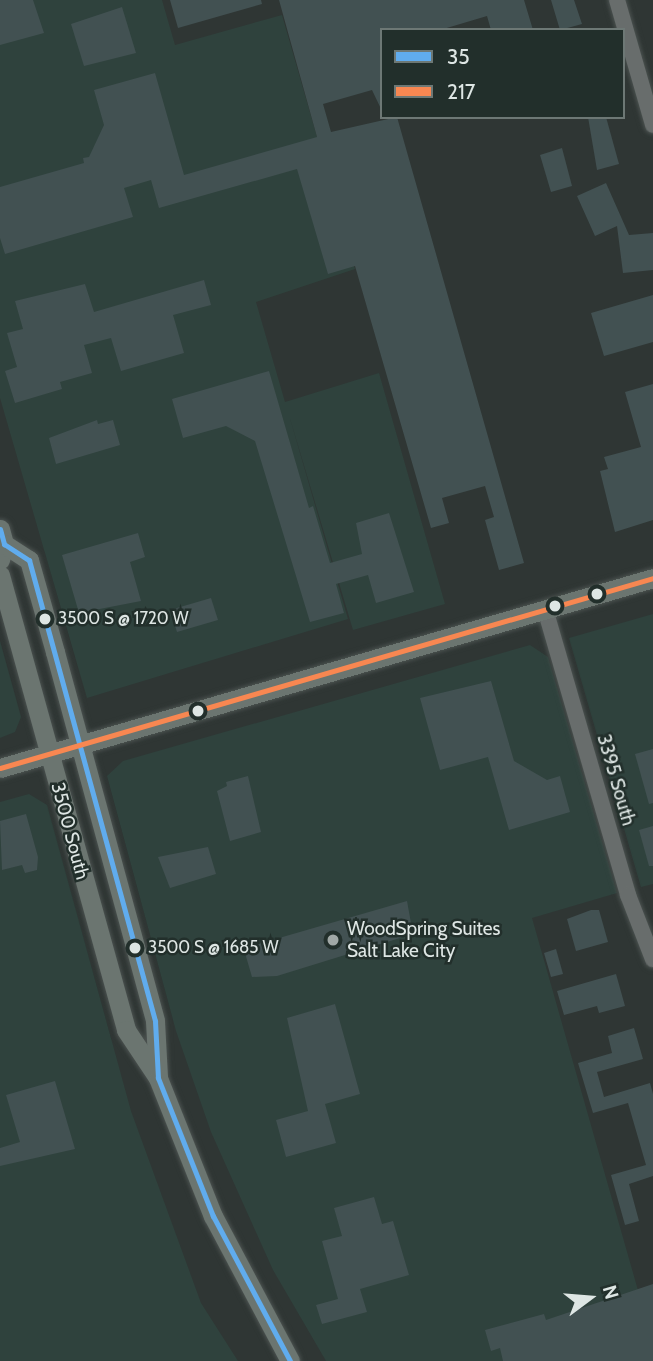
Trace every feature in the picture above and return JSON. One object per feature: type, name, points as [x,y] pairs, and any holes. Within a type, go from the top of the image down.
[{"type":"main road","name":"3500 South","points":[[1,544],[29,560],[155,1021],[158,1078]]},
{"type":"main road","name":"3500 South","points":[[0,575],[126,1030],[158,1078],[213,1216],[290,1361]]},
{"type":"main road","points":[[0,768],[653,578]]},
{"type":"street","points":[[617,0],[653,125]]},
{"type":"street","name":"3395 South","points":[[545,610],[628,895],[653,959]]},
{"type":"shaded area","points":[[0,0],[162,0],[175,45],[282,15],[355,269],[256,302],[285,402],[379,373],[445,604],[353,630],[289,415],[348,619],[87,698],[0,398]]},
{"type":"shaded area","points":[[653,614],[653,884],[641,887],[569,638]]},
{"type":"shaded area","points":[[0,641],[21,717],[15,732],[0,738]]},
{"type":"shaded area","points":[[530,645],[548,657],[617,893],[532,918],[653,1343],[653,1361],[326,1361],[273,1270],[211,1132],[176,1031],[107,776],[123,761]]},
{"type":"shaded area","points":[[29,794],[47,805],[131,1111],[201,1303],[238,1361],[0,1361],[0,802]]},
{"type":"building","points":[[0,0],[33,0],[44,33],[0,45]]},
{"type":"building","points":[[170,0],[261,0],[262,4],[178,28]]},
{"type":"building","points":[[279,0],[524,0],[532,28],[490,28],[487,16],[447,28],[380,28],[380,107],[372,90],[323,104],[331,132],[398,119],[524,563],[499,570],[485,520],[494,517],[485,486],[442,498],[449,523],[431,528],[355,266],[328,274],[297,169],[159,208],[151,180],[124,188],[133,217],[5,254],[0,238],[0,187],[84,163],[83,158],[89,157],[104,125],[94,90],[155,73],[184,175],[317,137]]},
{"type":"building","points":[[551,0],[574,0],[582,24],[559,28]]},
{"type":"building","points":[[122,7],[136,53],[84,66],[71,24]]},
{"type":"building","points":[[588,119],[607,119],[619,164],[597,170]]},
{"type":"building","points":[[562,148],[572,186],[551,192],[540,155]]},
{"type":"building","points":[[606,183],[629,235],[653,233],[653,270],[623,273],[617,226],[595,236],[577,196]]},
{"type":"building","points":[[204,280],[211,305],[173,315],[184,353],[121,371],[111,338],[84,345],[92,373],[60,382],[62,389],[15,403],[5,371],[17,367],[7,333],[23,329],[15,301],[85,284],[94,312]]},
{"type":"building","points":[[653,295],[653,342],[604,356],[591,313]]},
{"type":"building","points":[[269,371],[309,508],[313,506],[330,563],[362,554],[356,523],[389,513],[414,592],[376,603],[368,575],[336,584],[344,613],[310,622],[255,441],[226,426],[183,438],[172,399]]},
{"type":"building","points":[[653,384],[653,520],[615,532],[600,471],[608,469],[604,457],[641,447],[625,392]]},
{"type":"building","points":[[97,420],[98,424],[113,420],[120,445],[56,464],[49,438]]},
{"type":"building","points":[[138,533],[145,557],[130,562],[141,601],[79,613],[62,555]]},
{"type":"building","points":[[211,598],[218,620],[177,632],[170,610]]},
{"type":"building","points":[[491,681],[514,761],[547,780],[560,776],[570,812],[509,830],[488,757],[440,770],[420,698]]},
{"type":"building","points":[[653,749],[653,803],[649,804],[635,754]]},
{"type":"building","points":[[248,776],[261,832],[230,841],[217,791],[227,786],[226,782]]},
{"type":"building","points":[[26,814],[38,857],[37,870],[25,873],[22,865],[2,870],[0,821]]},
{"type":"building","points":[[653,826],[653,866],[649,866],[639,830]]},
{"type":"building","points":[[208,847],[216,874],[170,888],[158,857]]},
{"type":"building","name":"WoodSpring Suites Salt Lake City","points":[[407,901],[413,934],[277,976],[252,977],[245,953],[248,947]]},
{"type":"building","points":[[591,910],[599,910],[608,942],[576,951],[567,919]]},
{"type":"building","points":[[556,949],[563,974],[551,977],[544,953]]},
{"type":"building","points":[[616,974],[625,1006],[599,1013],[597,1006],[564,1015],[557,991]]},
{"type":"building","points":[[335,1004],[360,1094],[325,1104],[336,1143],[286,1157],[276,1120],[308,1111],[287,1018]]},
{"type":"building","points":[[634,1028],[643,1059],[597,1072],[604,1097],[650,1083],[653,1094],[653,1176],[629,1184],[639,1221],[625,1225],[611,1175],[646,1165],[628,1103],[593,1113],[578,1063],[612,1053],[608,1036]]},
{"type":"building","points":[[55,1081],[75,1149],[0,1166],[0,1148],[20,1142],[6,1095]]},
{"type":"building","points":[[374,1197],[382,1224],[393,1221],[409,1275],[360,1289],[367,1312],[322,1324],[316,1305],[338,1299],[322,1241],[342,1236],[334,1208]]},
{"type":"building","points":[[653,1284],[653,1361],[503,1361],[500,1348],[491,1351],[485,1330],[544,1314],[546,1320]]},
{"type":"transit line","name":"35","points":[[0,529],[4,544],[29,560],[155,1021],[158,1078],[213,1216],[290,1361]]},
{"type":"transit line","name":"217","points":[[0,768],[653,578]]},
{"type":"place","name":"3500 S @ 1720 W","points":[[45,619]]},
{"type":"place","name":"WoodSpring Suites Salt Lake City","points":[[333,940]]},
{"type":"place","name":"3500 S @ 1685 W","points":[[135,948]]}]
